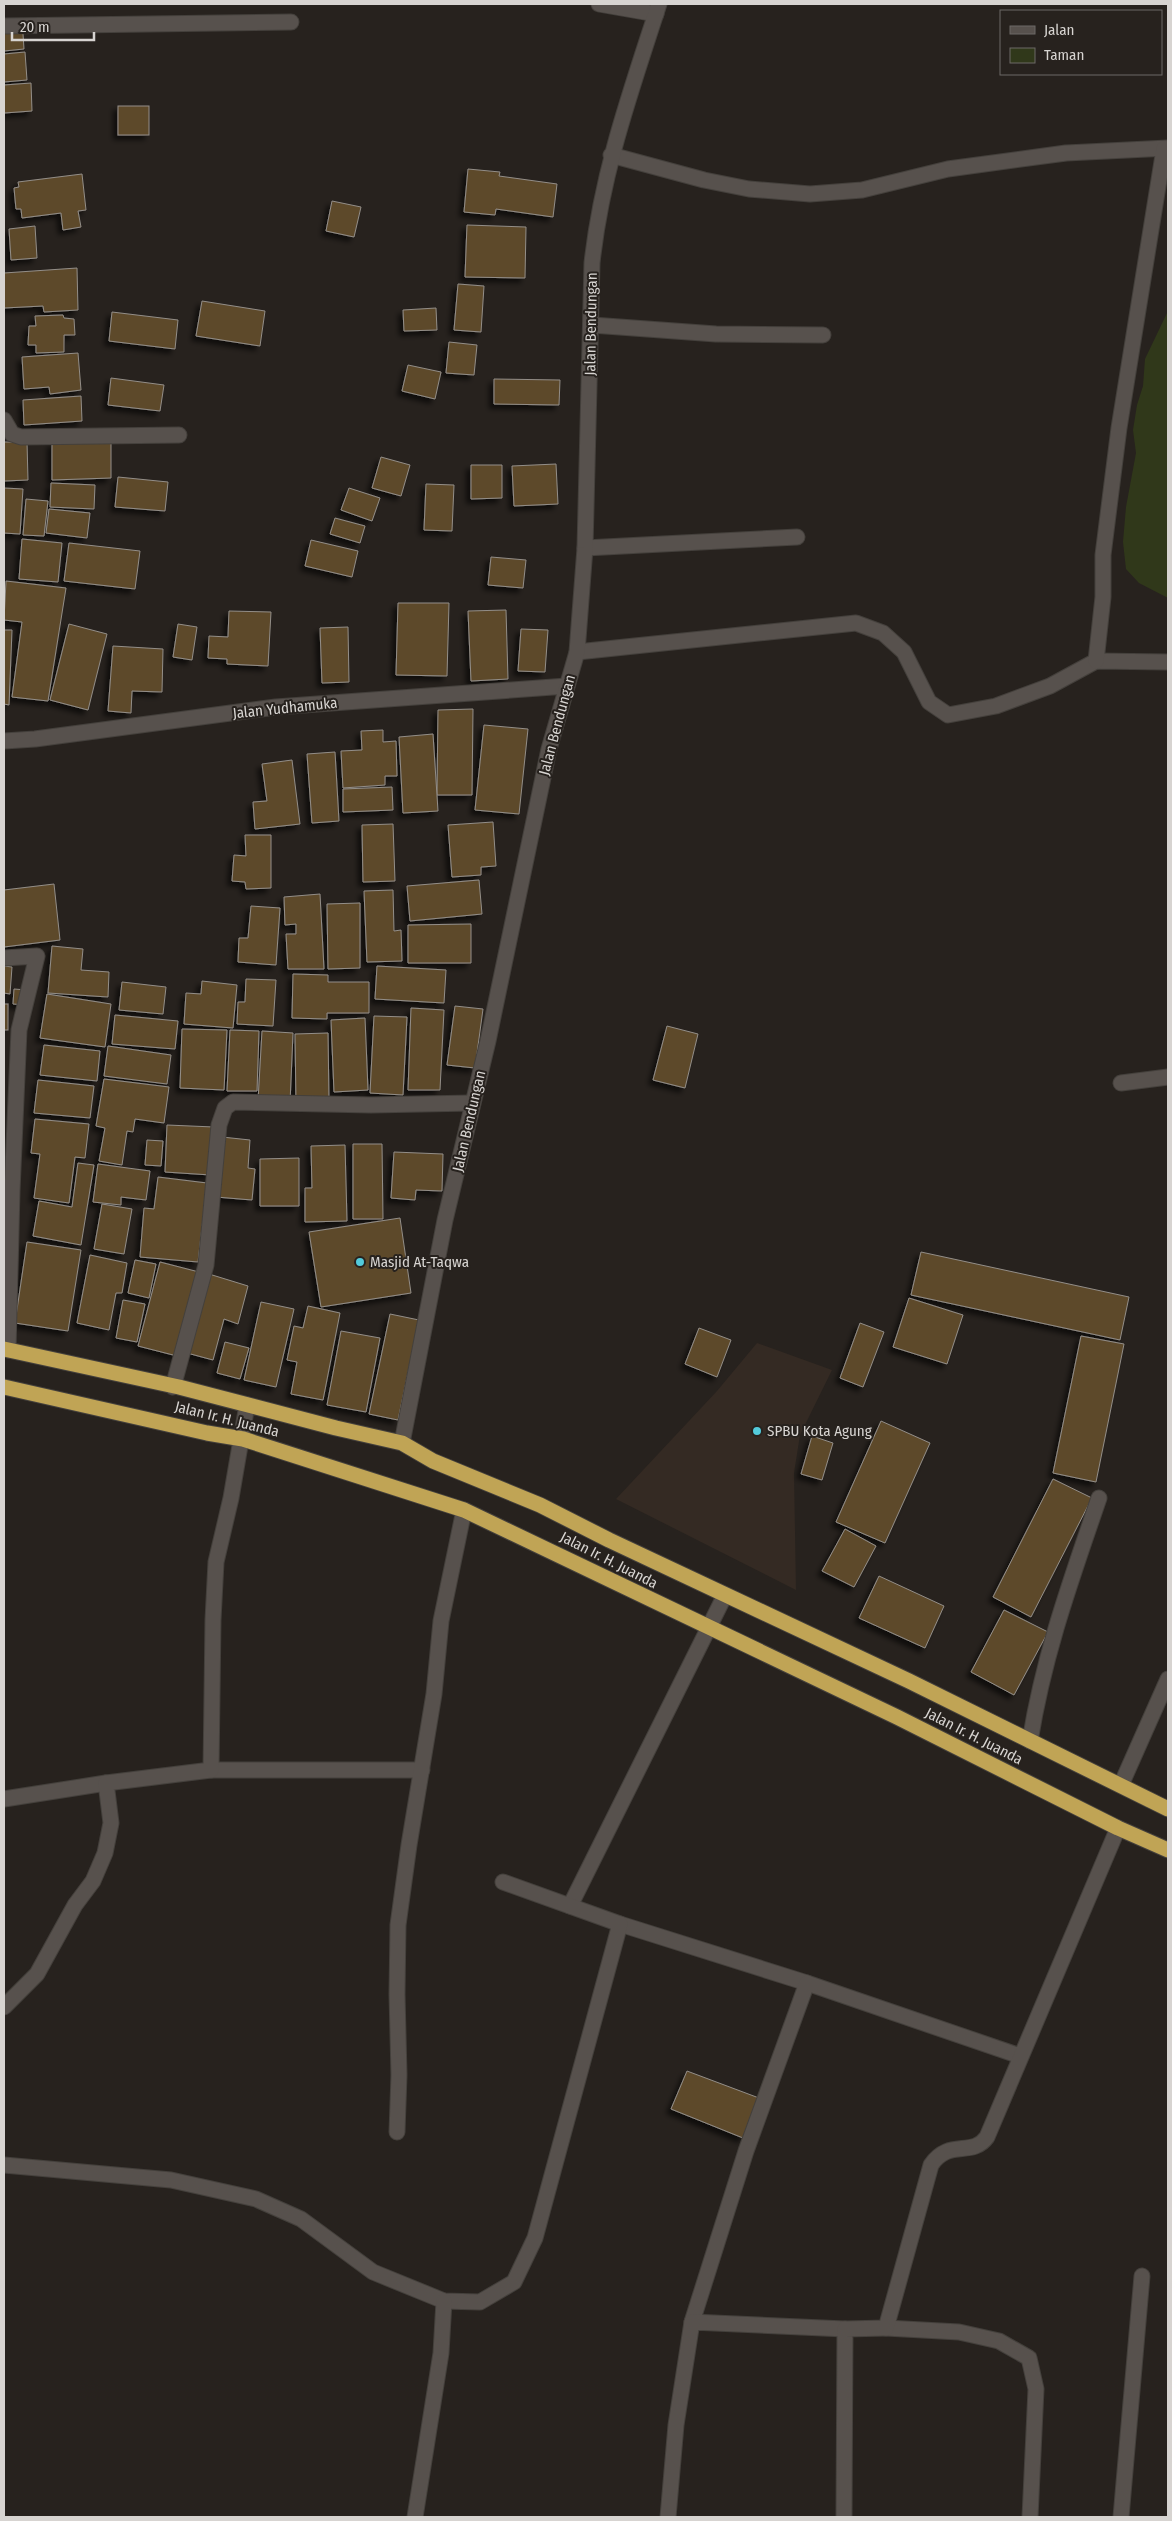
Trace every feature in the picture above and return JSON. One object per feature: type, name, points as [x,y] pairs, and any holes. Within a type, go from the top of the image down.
[{"type":"highway","name":"Jalan Ir. H. Juanda","points":[[6,1350],[173,1387],[402,1443],[433,1461],[570,1518],[1168,1809]]},
{"type":"highway","name":"Jalan Ir. H. Juanda","points":[[4,1387],[207,1433],[243,1439],[464,1510],[558,1553],[596,1575],[897,1717],[1118,1828],[1168,1850]]},
{"type":"street","points":[[599,4],[657,9]]},
{"type":"street","name":"Jalan Bendungan","points":[[402,1443],[446,1220],[472,1103],[488,1042],[550,749],[577,652],[585,548],[592,325],[592,263],[596,228],[611,155],[657,9]]},
{"type":"street","points":[[4,26],[291,22]]},
{"type":"street","points":[[611,155],[704,180],[749,189],[810,194],[862,190],[948,169],[1066,153],[1166,148],[1119,428],[1103,555],[1103,597],[1096,662]]},
{"type":"street","points":[[592,325],[716,334],[823,335]]},
{"type":"street","points":[[4,420],[12,434],[20,438],[179,435]]},
{"type":"street","points":[[585,548],[797,537]]},
{"type":"street","points":[[577,652],[856,623],[883,634],[904,652],[929,702],[948,715],[996,706],[1050,686],[1096,662],[1168,662]]},
{"type":"street","name":"Jalan Yudhamuka","points":[[4,741],[35,739],[276,707],[567,686]]},
{"type":"street","points":[[4,958],[37,956],[19,1030],[6,1350]]},
{"type":"street","points":[[1121,1083],[1168,1076]]},
{"type":"street","points":[[173,1387],[206,1265],[219,1125],[225,1108],[234,1102],[371,1105],[472,1103]]},
{"type":"street","points":[[211,1770],[212,1620],[216,1562],[243,1439],[248,1405]]},
{"type":"street","points":[[1030,1741],[1038,1692],[1054,1629],[1099,1498]]},
{"type":"street","points":[[397,2132],[399,2075],[396,1994],[398,1925],[434,1694],[441,1621],[464,1510]]},
{"type":"street","points":[[570,1906],[710,1629],[725,1595]]},
{"type":"street","points":[[1122,1785],[1168,1679]]},
{"type":"street","points":[[4,1799],[106,1783],[211,1770],[422,1770]]},
{"type":"street","points":[[4,2007],[38,1974],[75,1905],[93,1881],[105,1853],[111,1823],[106,1783]]},
{"type":"street","points":[[886,2328],[931,2164],[938,2155],[946,2150],[966,2148],[983,2142],[1118,1828]]},
{"type":"street","points":[[503,1882],[620,1924],[807,1983],[1020,2056]]},
{"type":"street","points":[[4,2165],[171,2180],[256,2199],[301,2220],[373,2272],[444,2301],[480,2302],[514,2282],[535,2238],[620,1924]]},
{"type":"street","points":[[668,2517],[676,2425],[692,2322],[746,2151],[807,1983]]},
{"type":"street","points":[[1121,2517],[1142,2276]]},
{"type":"street","points":[[415,2517],[441,2353],[444,2301]]},
{"type":"street","points":[[692,2322],[959,2332],[999,2340],[1029,2358],[1036,2389],[1030,2517]]},
{"type":"street","points":[[844,2517],[845,2329]]},
{"type":"shaded area","name":"SPBU Kota Agung","points":[[757,1343],[832,1370],[800,1435],[794,1473],[796,1590],[616,1499],[717,1391]]},
{"type":"green space","points":[[1168,311],[1168,598],[1139,583],[1126,569],[1123,542],[1126,507],[1136,453],[1133,430],[1137,405],[1143,386],[1145,359]]},
{"type":"building","points":[[22,19],[24,49],[4,51],[4,21]]},
{"type":"building","points":[[25,52],[27,80],[4,82],[4,54]]},
{"type":"building","points":[[31,83],[32,111],[4,113],[4,85]]},
{"type":"building","points":[[118,106],[149,106],[149,135],[118,135]]},
{"type":"building","points":[[468,169],[500,172],[499,176],[557,184],[553,217],[496,209],[495,215],[464,212]]},
{"type":"building","points":[[82,174],[86,210],[78,211],[81,227],[63,230],[61,213],[22,218],[21,209],[16,209],[14,188],[19,187],[18,182]]},
{"type":"building","points":[[332,201],[361,207],[354,237],[326,231]]},
{"type":"building","points":[[467,225],[526,227],[525,278],[465,277]]},
{"type":"building","points":[[35,226],[37,258],[11,260],[9,229]]},
{"type":"building","points":[[77,268],[78,310],[44,312],[43,306],[4,308],[4,273]]},
{"type":"building","points":[[458,284],[484,286],[481,332],[454,330]]},
{"type":"building","points":[[202,301],[265,311],[260,346],[196,336]]},
{"type":"building","points":[[436,308],[437,330],[404,331],[403,310]]},
{"type":"building","points":[[112,312],[178,320],[175,349],[109,341]]},
{"type":"building","points":[[63,315],[64,318],[74,319],[75,335],[64,335],[64,352],[36,353],[36,345],[28,345],[29,326],[36,326],[35,316]]},
{"type":"building","points":[[449,342],[477,345],[474,375],[446,373]]},
{"type":"building","points":[[78,353],[81,390],[50,394],[49,387],[24,389],[22,357]]},
{"type":"building","points":[[408,365],[441,372],[435,399],[402,391]]},
{"type":"building","points":[[111,378],[164,385],[160,411],[108,405]]},
{"type":"building","points":[[494,379],[560,380],[559,405],[494,404]]},
{"type":"building","points":[[81,396],[82,421],[24,425],[23,400]]},
{"type":"building","points":[[111,441],[111,478],[52,480],[52,443]]},
{"type":"building","points":[[4,442],[27,442],[28,480],[4,481]]},
{"type":"building","points":[[381,457],[410,465],[401,496],[372,488]]},
{"type":"building","points":[[556,464],[558,504],[514,506],[512,466]]},
{"type":"building","points":[[471,465],[502,465],[502,498],[471,499]]},
{"type":"building","points":[[118,477],[168,482],[165,511],[115,507]]},
{"type":"building","points":[[51,483],[95,485],[94,509],[50,507]]},
{"type":"building","points":[[426,484],[454,485],[452,531],[424,530]]},
{"type":"building","points":[[4,488],[23,489],[20,534],[4,533]]},
{"type":"building","points":[[349,488],[380,498],[372,521],[341,510]]},
{"type":"building","points":[[26,499],[48,501],[44,536],[23,535]]},
{"type":"building","points":[[49,509],[90,513],[87,538],[46,533]]},
{"type":"building","points":[[335,518],[365,526],[360,543],[330,534]]},
{"type":"building","points":[[22,539],[62,543],[58,582],[19,579]]},
{"type":"building","points":[[311,540],[358,551],[352,577],[305,566]]},
{"type":"building","points":[[69,543],[140,551],[135,589],[64,581]]},
{"type":"building","points":[[491,557],[526,560],[523,588],[488,585]]},
{"type":"building","points":[[6,581],[66,588],[48,701],[12,697],[22,622],[4,620]]},
{"type":"building","points":[[398,603],[449,603],[447,676],[396,675]]},
{"type":"building","points":[[506,610],[508,679],[471,681],[468,611]]},
{"type":"building","points":[[229,611],[271,612],[268,666],[227,664],[227,659],[208,658],[209,636],[228,637]]},
{"type":"building","points":[[69,624],[107,634],[88,710],[50,700]]},
{"type":"building","points":[[178,624],[197,627],[192,660],[173,657]]},
{"type":"building","points":[[348,627],[349,682],[322,683],[320,628]]},
{"type":"building","points":[[521,629],[548,630],[545,672],[518,671]]},
{"type":"building","points":[[4,630],[12,630],[9,705],[4,704]]},
{"type":"building","points":[[113,646],[163,649],[162,692],[132,691],[131,713],[108,711]]},
{"type":"building","points":[[473,709],[472,795],[437,795],[438,710]]},
{"type":"building","points":[[484,725],[528,729],[519,814],[475,810]]},
{"type":"building","points":[[383,730],[383,742],[396,741],[397,776],[385,776],[385,785],[343,788],[341,751],[362,750],[361,731]]},
{"type":"building","points":[[433,734],[438,811],[403,813],[399,737]]},
{"type":"building","points":[[335,752],[339,821],[312,823],[307,754]]},
{"type":"building","points":[[292,760],[300,824],[255,829],[253,802],[267,801],[262,764]]},
{"type":"building","points":[[392,787],[393,810],[343,812],[343,789]]},
{"type":"building","points":[[493,822],[496,866],[481,867],[481,875],[452,877],[448,825]]},
{"type":"building","points":[[393,824],[395,881],[363,882],[362,825]]},
{"type":"building","points":[[245,835],[271,835],[271,888],[246,889],[245,882],[232,881],[234,855],[246,856]]},
{"type":"building","points":[[479,880],[482,914],[410,921],[407,886]]},
{"type":"building","points":[[54,884],[60,940],[4,947],[4,890]]},
{"type":"building","points":[[393,890],[394,931],[401,930],[402,961],[367,962],[364,891]]},
{"type":"building","points":[[320,894],[324,969],[288,969],[286,934],[296,934],[296,924],[285,925],[284,897]]},
{"type":"building","points":[[360,903],[360,968],[328,969],[327,904]]},
{"type":"building","points":[[251,906],[280,908],[276,965],[238,962],[239,938],[248,938]]},
{"type":"building","points":[[471,924],[471,963],[408,963],[408,925]]},
{"type":"building","points":[[52,946],[83,949],[81,970],[109,972],[108,997],[48,993]]},
{"type":"building","points":[[4,966],[12,967],[10,994],[4,993]]},
{"type":"building","points":[[377,966],[446,970],[444,1003],[375,999]]},
{"type":"building","points":[[293,974],[328,975],[328,982],[369,982],[369,1013],[327,1013],[327,1019],[292,1018]]},
{"type":"building","points":[[246,979],[276,980],[273,1026],[237,1024],[238,1002],[245,1002]]},
{"type":"building","points":[[202,981],[237,985],[233,1028],[184,1024],[186,993],[201,994]]},
{"type":"building","points":[[122,982],[166,987],[163,1014],[119,1010]]},
{"type":"building","points":[[14,989],[27,990],[26,1005],[13,1004]]},
{"type":"building","points":[[47,994],[111,1004],[105,1047],[40,1038]]},
{"type":"building","points":[[4,1004],[8,1004],[8,1030],[4,1030]]},
{"type":"building","points":[[455,1006],[483,1009],[475,1068],[447,1065]]},
{"type":"building","points":[[411,1008],[444,1010],[440,1090],[408,1090]]},
{"type":"building","points":[[115,1015],[178,1021],[175,1049],[112,1044]]},
{"type":"building","points":[[374,1016],[407,1017],[403,1095],[370,1093]]},
{"type":"building","points":[[365,1018],[368,1090],[334,1092],[331,1020]]},
{"type":"building","points":[[667,1026],[698,1034],[685,1088],[653,1080]]},
{"type":"building","points":[[182,1029],[227,1030],[224,1090],[180,1088]]},
{"type":"building","points":[[230,1030],[259,1031],[257,1091],[227,1091]]},
{"type":"building","points":[[262,1031],[293,1033],[290,1103],[258,1101]]},
{"type":"building","points":[[328,1033],[329,1102],[296,1103],[295,1034]]},
{"type":"building","points":[[44,1045],[100,1051],[97,1081],[40,1075]]},
{"type":"building","points":[[108,1046],[171,1055],[167,1084],[104,1076]]},
{"type":"building","points":[[104,1079],[169,1087],[164,1123],[135,1119],[133,1132],[127,1131],[122,1165],[99,1161],[105,1128],[96,1126]]},
{"type":"building","points":[[38,1080],[94,1086],[90,1118],[34,1113]]},
{"type":"building","points":[[35,1119],[89,1124],[85,1158],[75,1157],[69,1203],[34,1198],[40,1154],[31,1153]]},
{"type":"building","points":[[167,1125],[214,1127],[211,1175],[165,1172]]},
{"type":"building","points":[[222,1137],[250,1140],[248,1168],[255,1169],[252,1200],[216,1197]]},
{"type":"building","points":[[147,1140],[163,1141],[161,1166],[145,1165]]},
{"type":"building","points":[[353,1144],[382,1144],[383,1219],[353,1219]]},
{"type":"building","points":[[345,1145],[347,1221],[305,1222],[305,1188],[312,1188],[311,1146]]},
{"type":"building","points":[[394,1152],[443,1154],[442,1191],[416,1190],[415,1200],[391,1198]]},
{"type":"building","points":[[299,1158],[299,1206],[260,1206],[260,1159]]},
{"type":"building","points":[[78,1163],[94,1165],[81,1245],[33,1236],[39,1201],[72,1207]]},
{"type":"building","points":[[98,1164],[150,1171],[146,1200],[121,1197],[121,1205],[93,1202]]},
{"type":"building","points":[[158,1177],[207,1183],[198,1262],[140,1257],[144,1208],[154,1209]]},
{"type":"building","points":[[102,1204],[132,1209],[124,1254],[94,1249]]},
{"type":"building","name":"Masjid At-Taqwa","points":[[400,1218],[411,1293],[321,1307],[309,1232]]},
{"type":"building","points":[[27,1242],[81,1250],[68,1331],[15,1323]]},
{"type":"building","points":[[921,1252],[1129,1297],[1120,1340],[911,1295]]},
{"type":"building","points":[[90,1255],[127,1263],[122,1293],[116,1293],[109,1330],[77,1323]]},
{"type":"building","points":[[135,1260],[156,1264],[149,1298],[128,1293]]},
{"type":"building","points":[[160,1262],[199,1272],[177,1356],[138,1346]]},
{"type":"building","points":[[209,1274],[248,1286],[238,1324],[224,1319],[213,1360],[187,1353]]},
{"type":"building","points":[[909,1298],[963,1315],[947,1364],[893,1347]]},
{"type":"building","points":[[123,1300],[145,1304],[137,1342],[116,1338]]},
{"type":"building","points":[[261,1302],[294,1309],[276,1387],[244,1380]]},
{"type":"building","points":[[308,1306],[340,1313],[323,1400],[291,1394],[297,1362],[287,1360],[294,1326],[303,1328]]},
{"type":"building","points":[[390,1314],[419,1320],[398,1420],[369,1414]]},
{"type":"building","points":[[860,1323],[884,1332],[863,1387],[840,1378]]},
{"type":"building","points":[[699,1328],[731,1340],[717,1377],[685,1364]]},
{"type":"building","points":[[341,1331],[380,1338],[366,1412],[327,1405]]},
{"type":"building","points":[[1081,1336],[1124,1344],[1096,1482],[1053,1473]]},
{"type":"building","points":[[225,1342],[249,1348],[240,1379],[217,1373]]},
{"type":"building","points":[[881,1421],[930,1443],[885,1543],[836,1522]]},
{"type":"building","points":[[812,1436],[833,1443],[822,1480],[801,1474]]},
{"type":"building","points":[[1053,1479],[1092,1498],[1031,1617],[993,1597]]},
{"type":"building","points":[[845,1529],[876,1546],[854,1587],[822,1571]]},
{"type":"building","points":[[879,1576],[944,1606],[925,1648],[859,1618]]},
{"type":"building","points":[[1004,1610],[1048,1632],[1014,1695],[971,1672]]},
{"type":"building","points":[[687,2071],[759,2098],[743,2138],[671,2109]]},
{"type":"place","name":"Masjid At-Taqwa","points":[[360,1262]]},
{"type":"place","name":"SPBU Kota Agung","points":[[757,1431]]}]
